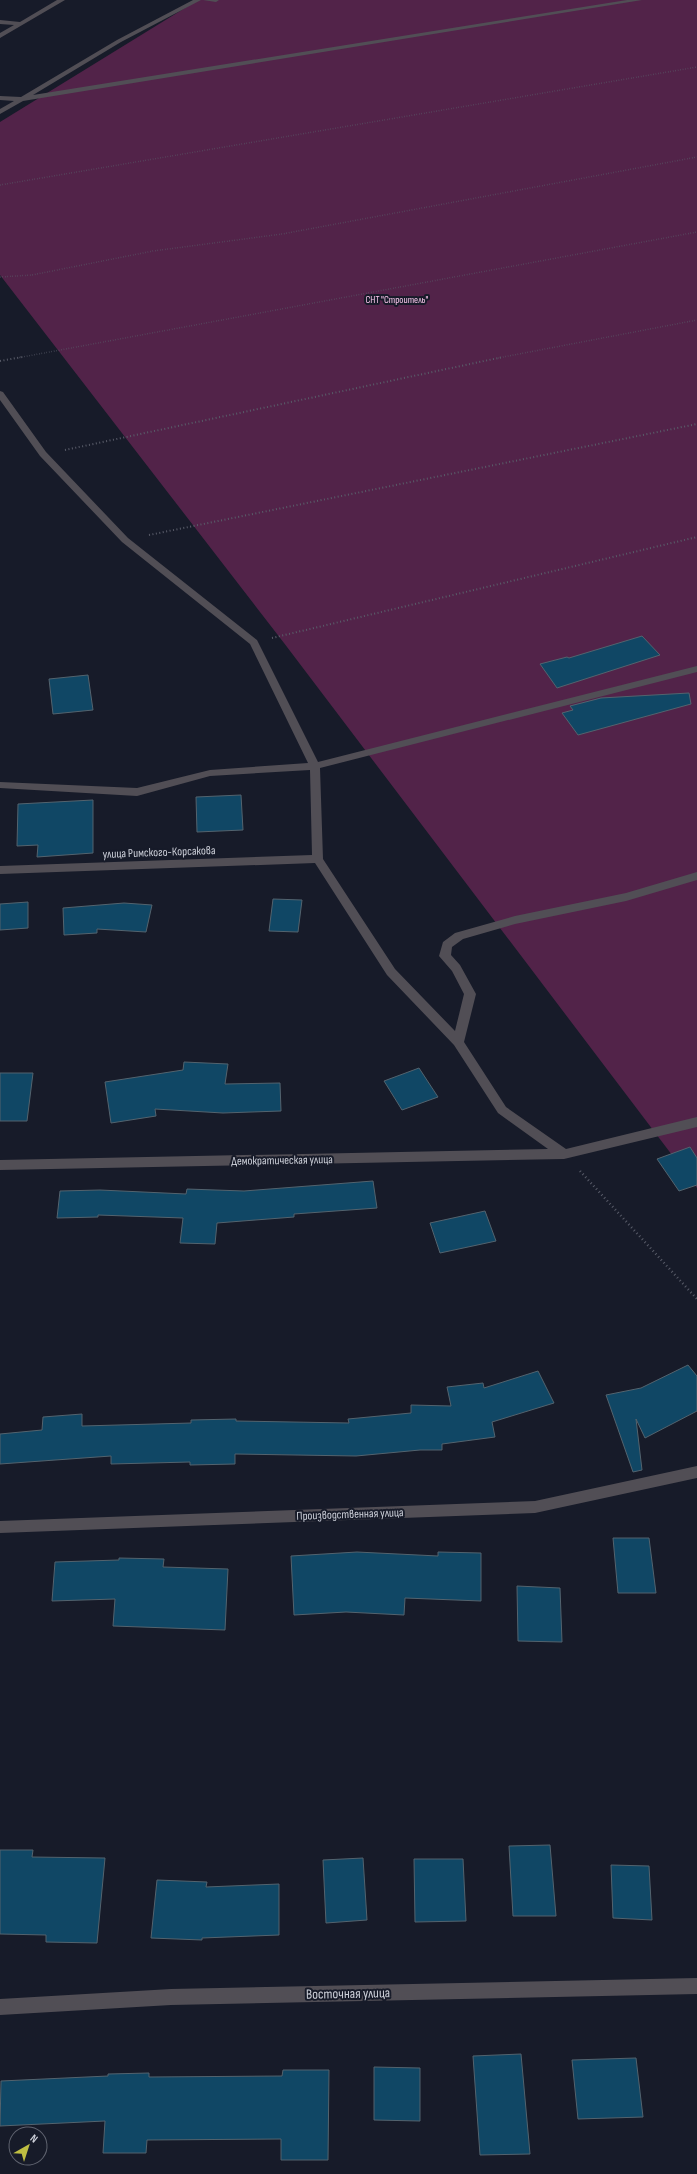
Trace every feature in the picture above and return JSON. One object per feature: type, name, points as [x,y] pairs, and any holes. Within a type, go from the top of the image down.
[{"type":"street","points":[[0,36],[62,0]]},
{"type":"street","points":[[0,112],[119,41],[198,0]]},
{"type":"street","points":[[206,0],[216,0]]},
{"type":"street","points":[[0,98],[23,99],[639,0]]},
{"type":"street","points":[[0,22],[21,24]]},
{"type":"street","points":[[0,394],[43,454],[125,540],[254,642],[315,766],[318,859],[391,972],[458,1042],[502,1110],[564,1154]]},
{"type":"street","points":[[0,785],[137,792],[210,773],[315,766],[697,669]]},
{"type":"street","name":"улица Римского-Корсакова","points":[[0,870],[318,859]]},
{"type":"street","points":[[458,1042],[470,994],[456,968],[445,956],[447,945],[459,936],[515,920],[626,897],[697,876]]},
{"type":"street","name":"Демократическая улица","points":[[0,1165],[564,1154],[697,1122]]},
{"type":"street","name":"Производственная улица","points":[[0,1527],[535,1507],[697,1472]]},
{"type":"street","name":"Восточная улица","points":[[0,2007],[171,1997],[697,1986]]},
{"type":"path","points":[[0,185],[697,67]]},
{"type":"path","points":[[0,277],[32,275],[153,251],[282,234],[697,156]]},
{"type":"path","points":[[0,361],[697,232]]},
{"type":"path","points":[[43,454],[445,368],[697,320]]},
{"type":"path","points":[[125,540],[697,424]]},
{"type":"path","points":[[254,642],[697,537]]},
{"type":"path","points":[[564,1154],[697,1299]]},
{"type":"green space","name":"СНТ \"Строитель\"","points":[[198,0],[697,0],[697,1188],[284,643],[0,275],[0,122]]},
{"type":"building","points":[[642,636],[660,655],[557,688],[540,664],[567,657],[569,658]]},
{"type":"building","points":[[88,675],[93,710],[53,714],[49,679]]},
{"type":"building","points":[[689,693],[691,704],[578,735],[562,713],[573,710],[570,706],[601,698]]},
{"type":"building","points":[[241,795],[243,830],[197,832],[196,797]]},
{"type":"building","points":[[93,800],[93,853],[37,857],[38,845],[17,846],[18,804]]},
{"type":"building","points":[[273,899],[302,900],[298,932],[269,931]]},
{"type":"building","points":[[28,902],[28,928],[0,930],[0,904]]},
{"type":"building","points":[[124,903],[152,905],[146,932],[97,929],[97,933],[64,935],[63,908]]},
{"type":"building","points":[[184,1062],[228,1064],[225,1084],[280,1083],[281,1111],[223,1113],[155,1109],[156,1116],[111,1123],[105,1082],[183,1070]]},
{"type":"building","points":[[419,1068],[438,1097],[402,1110],[384,1081]]},
{"type":"building","points":[[0,1073],[33,1073],[27,1121],[0,1121]]},
{"type":"building","points":[[690,1147],[697,1158],[697,1185],[679,1191],[657,1159]]},
{"type":"building","points":[[373,1181],[377,1208],[294,1214],[294,1217],[217,1223],[215,1244],[180,1243],[183,1218],[98,1215],[98,1217],[57,1218],[60,1191],[100,1190],[186,1194],[187,1189],[244,1191]]},
{"type":"building","points":[[485,1211],[496,1241],[440,1253],[430,1223]]},
{"type":"building","points":[[688,1365],[697,1376],[697,1411],[645,1438],[636,1419],[642,1470],[633,1472],[606,1395],[641,1388]]},
{"type":"building","points":[[538,1371],[554,1403],[492,1422],[495,1437],[442,1444],[442,1450],[420,1450],[356,1456],[235,1454],[235,1464],[190,1465],[190,1462],[111,1464],[111,1456],[0,1464],[0,1434],[42,1430],[43,1417],[82,1414],[82,1426],[191,1423],[191,1420],[236,1419],[236,1421],[349,1423],[348,1419],[411,1413],[411,1405],[451,1406],[447,1387],[483,1383],[484,1388]]},
{"type":"building","points":[[613,1538],[649,1538],[656,1593],[618,1593]]},
{"type":"building","points":[[357,1552],[438,1556],[438,1552],[481,1553],[481,1601],[405,1598],[404,1615],[346,1612],[294,1615],[291,1556]]},
{"type":"building","points":[[119,1558],[164,1559],[163,1567],[228,1569],[225,1630],[113,1626],[115,1599],[52,1601],[55,1562],[119,1560]]},
{"type":"building","points":[[517,1586],[560,1588],[562,1642],[518,1641]]},
{"type":"building","points":[[550,1845],[556,1916],[513,1916],[509,1846]]},
{"type":"building","points":[[0,1850],[33,1850],[32,1857],[105,1858],[97,1943],[46,1942],[46,1935],[0,1934]]},
{"type":"building","points":[[363,1858],[367,1920],[326,1923],[323,1860]]},
{"type":"building","points":[[414,1859],[463,1859],[466,1921],[415,1922]]},
{"type":"building","points":[[611,1865],[649,1866],[652,1920],[613,1918]]},
{"type":"building","points":[[157,1880],[207,1882],[206,1887],[279,1884],[279,1935],[202,1938],[202,1940],[151,1938]]},
{"type":"building","points":[[521,2054],[530,2154],[480,2155],[473,2056]]},
{"type":"building","points":[[636,2058],[643,2117],[578,2119],[572,2060]]},
{"type":"building","points":[[374,2067],[420,2068],[420,2121],[374,2120]]},
{"type":"building","points":[[283,2070],[329,2070],[328,2160],[281,2160],[281,2139],[147,2140],[146,2153],[103,2153],[105,2121],[0,2126],[1,2081],[108,2076],[108,2074],[149,2073],[149,2077],[282,2076]]}]
